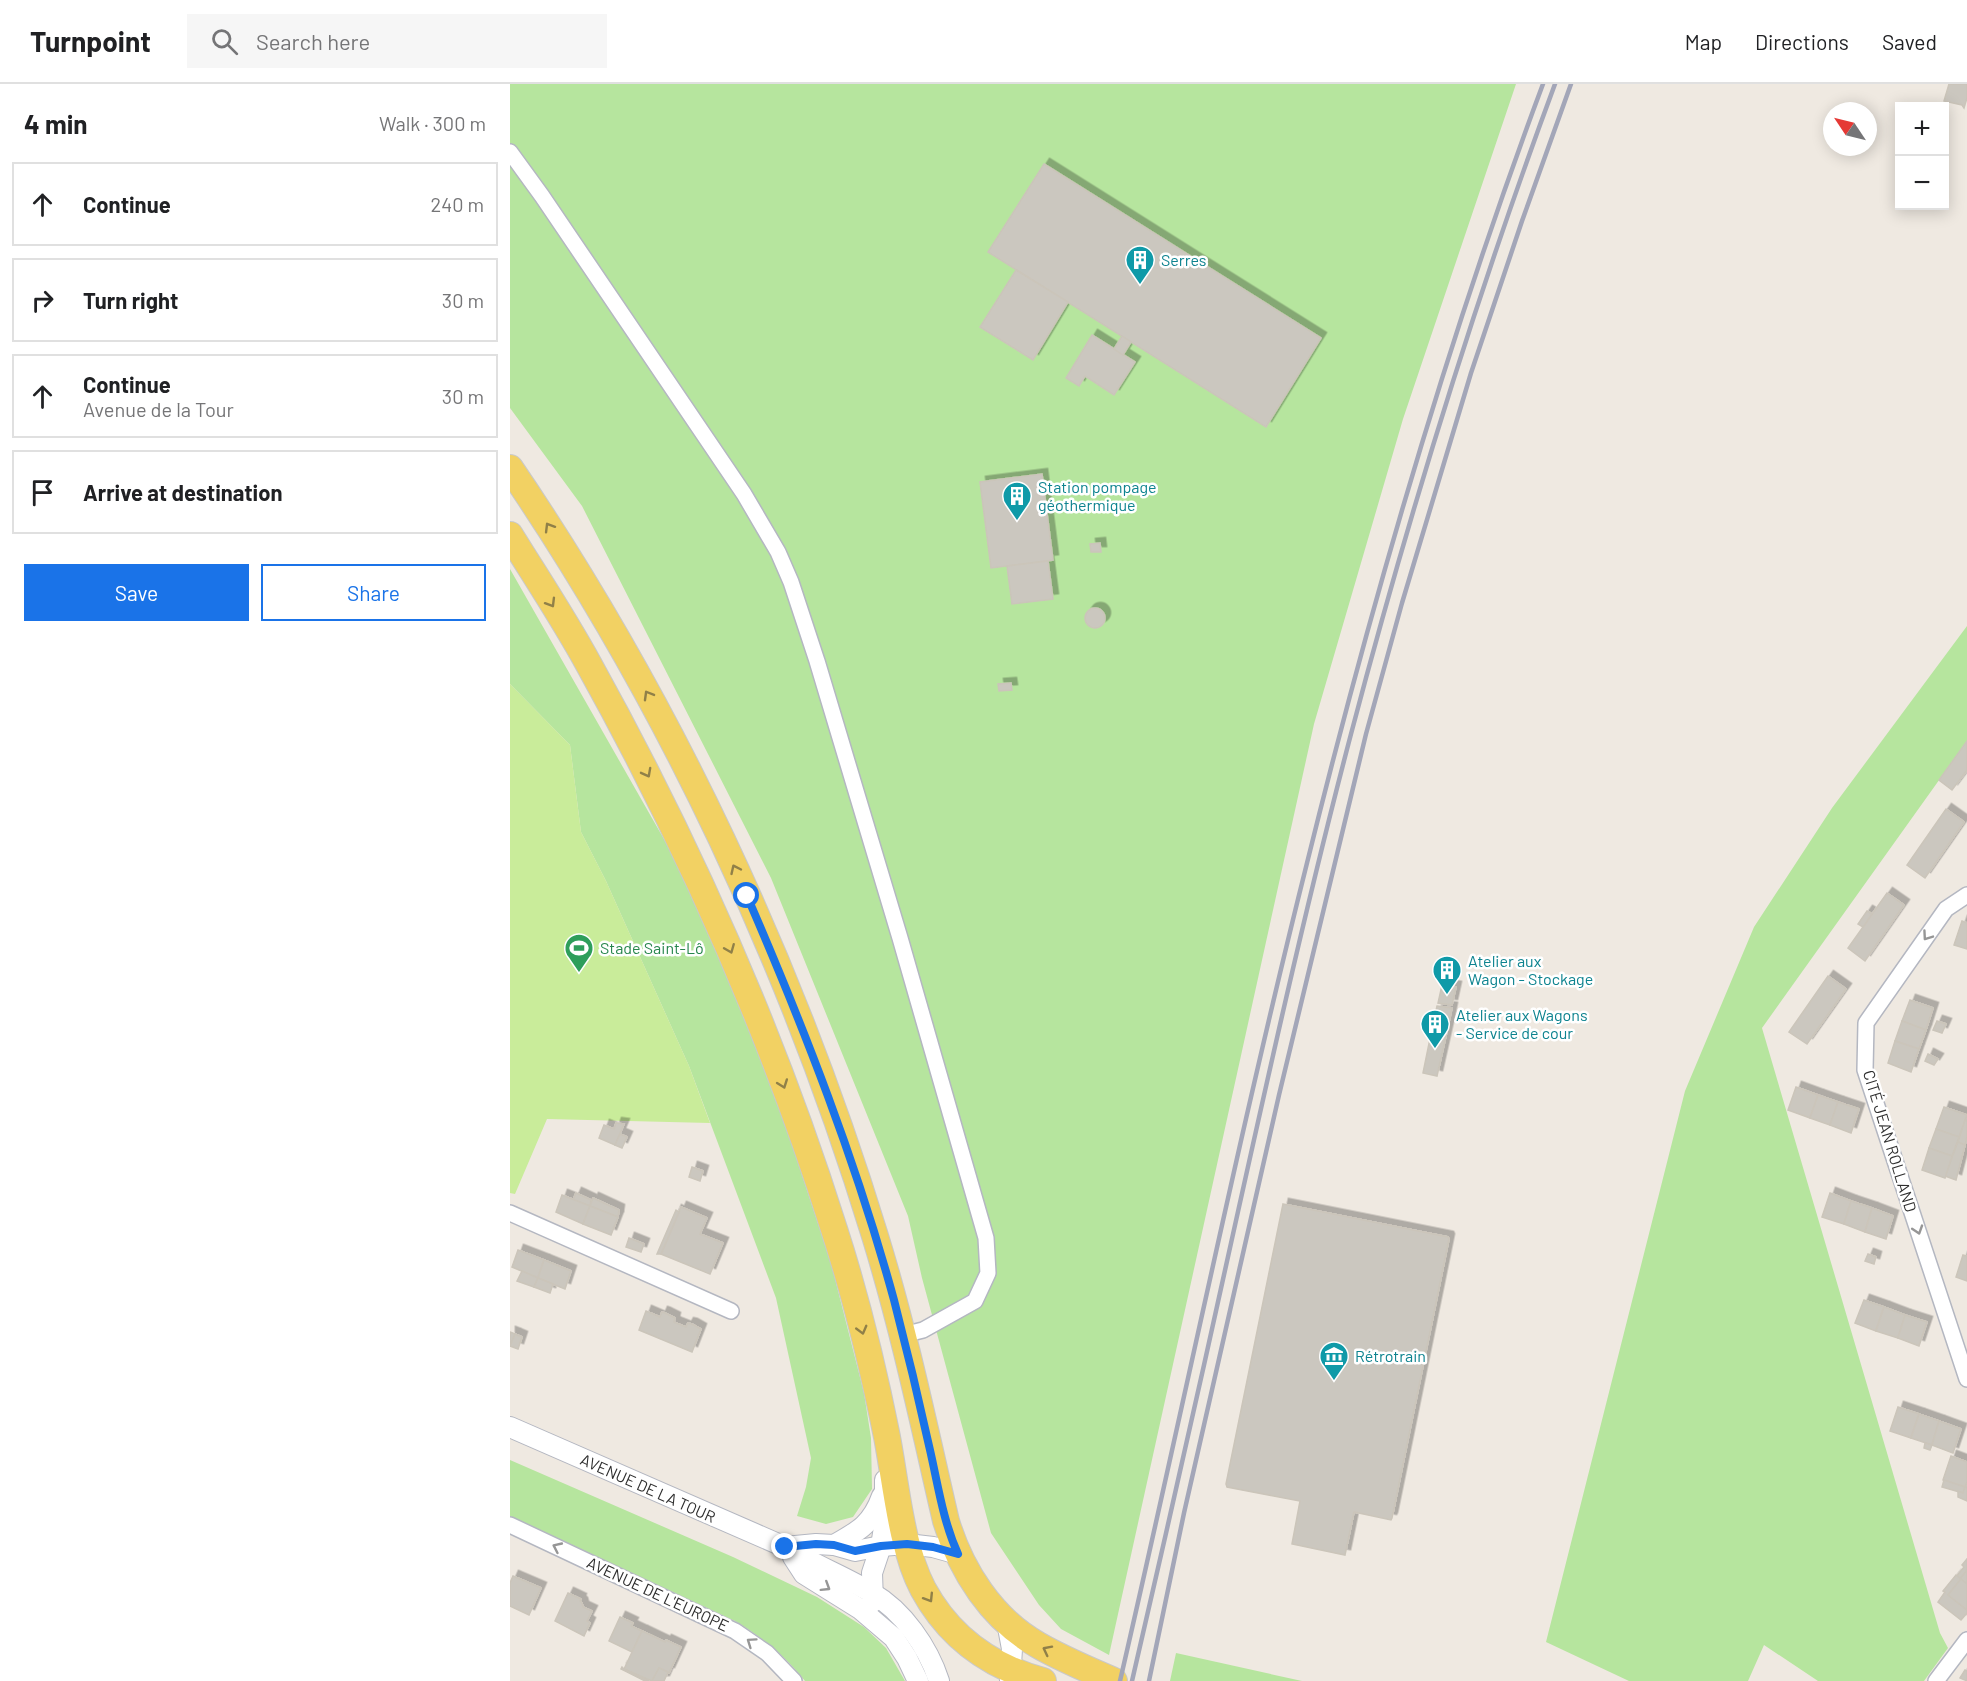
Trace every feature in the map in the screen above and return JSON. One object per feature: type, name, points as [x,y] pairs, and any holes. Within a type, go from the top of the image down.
[{"type":"main road","points":[[510,468],[564,551],[653,705],[709,812],[784,982],[844,1139],[875,1237],[903,1335],[946,1521],[967,1573],[982,1596],[1007,1622],[1038,1645],[1114,1681]]},
{"type":"main road","points":[[510,535],[586,660],[649,777],[729,946],[771,1050],[834,1228],[871,1363],[907,1544],[922,1586],[941,1617],[972,1648],[1011,1676],[1043,1681]]},
{"type":"street","points":[[510,152],[543,196],[744,494],[778,552],[791,582],[897,927],[987,1238],[988,1273],[975,1301],[923,1330],[903,1335]]},
{"type":"street","name":"CITÉ JEAN ROLLAND","points":[[1967,895],[1946,909],[1866,1023],[1865,1070],[1967,1379]]},
{"type":"street","points":[[510,1213],[731,1311]]},
{"type":"street","name":"AVENUE DE LA TOUR","points":[[510,1427],[785,1547],[808,1562],[873,1593],[908,1625],[930,1658],[939,1681]]},
{"type":"street","points":[[875,1620],[872,1573],[881,1546],[885,1521],[886,1434]]},
{"type":"street","points":[[834,1545],[854,1534],[872,1518],[885,1488]]},
{"type":"street","name":"AVENUE DE L'EUROPE","points":[[510,1525],[735,1631],[767,1653],[794,1681]]},
{"type":"street","name":"AVENUE DE LA TOUR","points":[[785,1547],[834,1545],[855,1551],[907,1544],[933,1547],[958,1554]]},
{"type":"street","points":[[785,1547],[804,1574],[860,1609],[894,1638],[918,1681]]},
{"type":"street","points":[[1007,1622],[1012,1649],[1011,1676]]},
{"type":"street","points":[[1936,1681],[1967,1640]]},
{"type":"green space","points":[[510,84],[1516,84],[1403,419],[1314,724],[1109,1655],[1061,1629],[1039,1605],[991,1533],[922,1278],[908,1216],[771,878],[582,506],[510,408]]},
{"type":"green space","points":[[510,569],[689,883],[775,1093],[831,1263],[864,1393],[871,1438],[872,1489],[853,1517],[826,1524],[797,1516],[806,1487],[811,1458],[776,1298],[689,1066],[606,881],[581,832],[570,745],[510,684]]},
{"type":"green space","points":[[1967,626],[1967,741],[1762,1028],[1940,1633],[1948,1648],[1924,1681],[1818,1681],[1764,1645],[1748,1681],[1629,1681],[1546,1642],[1685,1091],[1754,927],[1832,808]]},
{"type":"green space","name":"Stade Saint-Lô","points":[[510,684],[570,745],[581,832],[606,881],[689,1066],[710,1123],[547,1119],[515,1194],[510,1193]]},
{"type":"green space","points":[[510,1460],[733,1557],[817,1597],[864,1627],[886,1648],[905,1681],[805,1681],[773,1648],[735,1621],[510,1516]]},
{"type":"green space","points":[[1176,1653],[1302,1681],[1170,1681]]},
{"type":"building","points":[[1949,84],[1967,84],[1964,108],[1962,105],[1944,101]]},
{"type":"building","name":"Serres","points":[[1044,164],[1321,338],[1266,427],[988,252]]},
{"type":"building","points":[[1016,270],[1068,302],[1033,360],[980,327]]},
{"type":"building","points":[[1092,335],[1135,362],[1114,395],[1085,376],[1079,386],[1066,378]]},
{"type":"building","points":[[1122,336],[1131,342],[1123,355],[1114,349]]},
{"type":"building","name":"Station pompage géothermique","points":[[1042,474],[1053,560],[991,568],[980,482]]},
{"type":"building","points":[[1100,543],[1101,552],[1091,552],[1090,544]]},
{"type":"building","points":[[1048,561],[1053,599],[1012,604],[1007,566]]},
{"type":"building","points":[[1095,608],[1102,611],[1105,618],[1102,625],[1095,628],[1088,625],[1085,618],[1088,611]]},
{"type":"building","points":[[1011,683],[1012,690],[999,691],[998,684]]},
{"type":"building","points":[[1967,741],[1967,770],[1952,790],[1939,780]]},
{"type":"building","points":[[1946,809],[1964,822],[1925,878],[1907,865]]},
{"type":"building","points":[[1887,893],[1904,905],[1865,961],[1848,948]]},
{"type":"building","points":[[1867,911],[1872,914],[1863,927],[1858,924]]},
{"type":"building","points":[[1962,921],[1967,923],[1967,949],[1954,945]]},
{"type":"building","points":[[1828,976],[1846,989],[1807,1044],[1789,1032]]},
{"type":"building","name":"Atelier aux Wagon - Stockage","points":[[1442,985],[1456,987],[1452,1005],[1438,1003]]},
{"type":"building","points":[[1910,1000],[1933,1008],[1926,1030],[1902,1021]]},
{"type":"building","name":"Atelier aux Wagons - Service de cour","points":[[1437,1006],[1452,1008],[1448,1027],[1433,1024]]},
{"type":"building","points":[[1902,1021],[1926,1030],[1919,1049],[1895,1041]]},
{"type":"building","points":[[1937,1021],[1946,1024],[1942,1033],[1933,1030]]},
{"type":"building","name":"Atelier aux Wagons - Service de cour","points":[[1433,1024],[1448,1027],[1437,1076],[1423,1073]]},
{"type":"building","points":[[1895,1041],[1919,1049],[1911,1072],[1888,1063]]},
{"type":"building","points":[[1928,1054],[1938,1059],[1934,1065],[1925,1061]]},
{"type":"building","points":[[1796,1087],[1818,1095],[1810,1118],[1788,1110]]},
{"type":"building","points":[[1818,1095],[1838,1102],[1830,1125],[1810,1118]]},
{"type":"building","points":[[1838,1102],[1859,1109],[1851,1133],[1830,1125]]},
{"type":"building","points":[[1944,1107],[1967,1115],[1959,1137],[1936,1129]]},
{"type":"building","points":[[1965,1120],[1967,1121],[1967,1137],[1965,1145],[1958,1142]]},
{"type":"building","points":[[616,1123],[624,1124],[615,1145],[599,1138],[604,1125],[614,1129]]},
{"type":"building","points":[[1936,1129],[1959,1137],[1952,1156],[1929,1148]]},
{"type":"building","points":[[620,1134],[627,1137],[622,1148],[615,1145]]},
{"type":"building","points":[[1958,1142],[1965,1145],[1956,1180],[1945,1176]]},
{"type":"building","points":[[1929,1148],[1952,1156],[1945,1178],[1922,1170]]},
{"type":"building","points":[[692,1167],[703,1171],[700,1181],[689,1177]]},
{"type":"building","points":[[576,1193],[591,1200],[590,1206],[573,1200]]},
{"type":"building","points":[[1830,1193],[1851,1201],[1844,1224],[1822,1217]]},
{"type":"building","points":[[562,1195],[590,1206],[583,1224],[556,1212]]},
{"type":"building","points":[[593,1198],[619,1210],[618,1217],[590,1206]]},
{"type":"building","points":[[1851,1201],[1872,1208],[1865,1232],[1844,1224]]},
{"type":"building","name":"Rétrotrain","points":[[1283,1204],[1449,1239],[1392,1518],[1391,1520],[1354,1512],[1345,1555],[1292,1544],[1300,1501],[1227,1487],[1226,1484]]},
{"type":"building","points":[[590,1206],[618,1217],[611,1235],[583,1224]]},
{"type":"building","points":[[681,1207],[707,1218],[700,1234],[723,1243],[710,1274],[661,1254]]},
{"type":"building","points":[[1872,1208],[1893,1216],[1886,1239],[1865,1232]]},
{"type":"building","points":[[676,1210],[679,1212],[661,1254],[657,1254]]},
{"type":"building","points":[[629,1238],[644,1244],[641,1252],[626,1247]]},
{"type":"building","points":[[518,1250],[544,1260],[538,1278],[512,1267]]},
{"type":"building","points":[[1868,1254],[1876,1257],[1874,1264],[1865,1261]]},
{"type":"building","points":[[1963,1255],[1967,1256],[1967,1281],[1956,1277]]},
{"type":"building","points":[[544,1260],[571,1271],[565,1289],[538,1278]]},
{"type":"building","points":[[522,1271],[538,1278],[534,1287],[517,1281]]},
{"type":"building","points":[[538,1278],[553,1284],[550,1293],[534,1287]]},
{"type":"building","points":[[1864,1300],[1884,1307],[1876,1331],[1855,1323]]},
{"type":"building","points":[[1884,1307],[1905,1315],[1898,1338],[1876,1331]]},
{"type":"building","points":[[646,1311],[660,1317],[662,1312],[675,1318],[676,1323],[686,1327],[688,1323],[701,1329],[692,1352],[639,1330]]},
{"type":"building","points":[[1905,1315],[1927,1322],[1919,1346],[1898,1338]]},
{"type":"building","points":[[510,1332],[515,1334],[510,1346]]},
{"type":"building","points":[[515,1334],[522,1337],[518,1349],[510,1346]]},
{"type":"building","points":[[1898,1407],[1919,1414],[1911,1438],[1890,1431]]},
{"type":"building","points":[[1919,1414],[1939,1421],[1932,1445],[1911,1438]]},
{"type":"building","points":[[1939,1421],[1961,1429],[1953,1453],[1932,1445]]},
{"type":"building","points":[[1925,1443],[1932,1445],[1930,1450],[1924,1448]]},
{"type":"building","points":[[1951,1456],[1967,1462],[1965,1487],[1943,1480]]},
{"type":"building","points":[[1944,1480],[1965,1487],[1963,1493],[1942,1487]]},
{"type":"building","points":[[1965,1487],[1967,1488],[1967,1501],[1958,1497],[1958,1491],[1963,1493]]},
{"type":"building","points":[[1967,1559],[1967,1570],[1960,1579],[1957,1576]]},
{"type":"building","points":[[1967,1570],[1967,1584],[1960,1579]]},
{"type":"building","points":[[1956,1575],[1961,1579],[1948,1595],[1967,1610],[1961,1620],[1938,1602],[1945,1592],[1943,1591]]},
{"type":"building","points":[[513,1576],[541,1588],[529,1615],[510,1606],[510,1583]]},
{"type":"building","points":[[1961,1579],[1967,1584],[1967,1610],[1948,1595]]},
{"type":"building","points":[[568,1593],[581,1599],[583,1607],[592,1611],[584,1636],[555,1621]]},
{"type":"building","points":[[620,1617],[633,1623],[631,1626],[642,1631],[632,1652],[609,1641]]},
{"type":"building","points":[[642,1631],[681,1647],[669,1673],[659,1668],[652,1681],[624,1669]]},
{"type":"building","points":[[622,1667],[624,1669],[649,1681],[621,1669]]},
{"type":"building","points":[[659,1668],[668,1672],[664,1681],[652,1681]]},
{"type":"building","points":[[1965,1670],[1967,1671],[1967,1681],[1960,1678]]},
{"type":"railway","points":[[1120,1681],[1258,1067],[1332,764],[1385,568],[1444,373],[1475,276],[1543,84]]},
{"type":"railway","points":[[1132,1681],[1293,970],[1351,734],[1396,570],[1445,406],[1498,244],[1555,84]]},
{"type":"railway","points":[[1149,1681],[1184,1513],[1279,1095],[1366,734],[1402,603],[1471,373],[1571,84]]},
{"type":"place","name":"Serres","points":[[1140,286]]},
{"type":"place","name":"Station pompage géothermique","points":[[1017,522]]},
{"type":"place","name":"Stade Saint-Lô","points":[[579,974]]},
{"type":"place","name":"Atelier aux Wagon - Stockage","points":[[1447,996]]},
{"type":"place","name":"Atelier aux Wagons - Service de cour","points":[[1435,1050]]},
{"type":"place","name":"Rétrotrain","points":[[1334,1382]]},
{"type":"route","points":[[747,896],[815,1059],[844,1139],[893,1298],[946,1521],[958,1554],[933,1547],[907,1544],[855,1551],[834,1545],[785,1547]]}]
